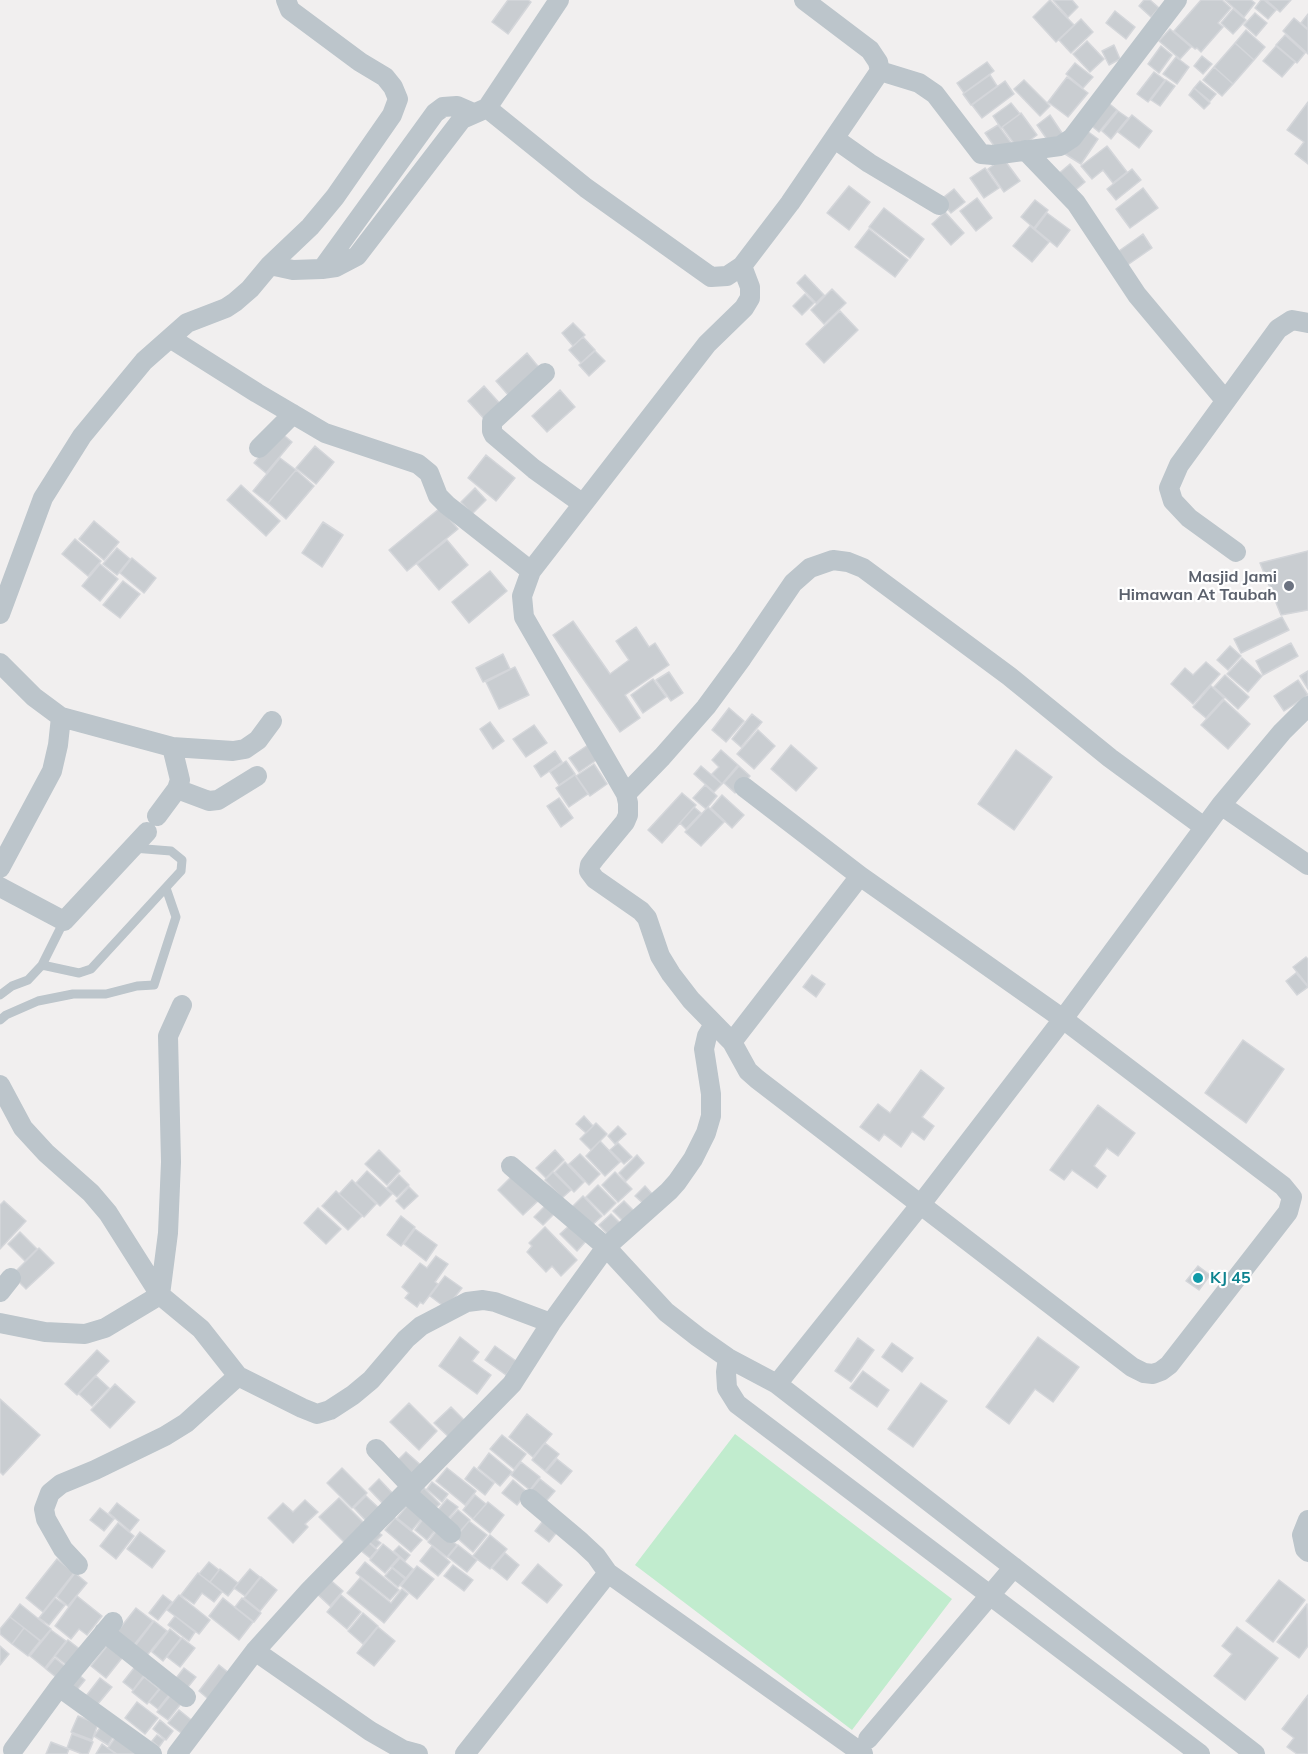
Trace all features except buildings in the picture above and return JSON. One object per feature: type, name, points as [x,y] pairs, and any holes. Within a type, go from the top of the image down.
[{"type":"street","points":[[0,614],[43,498],[82,436],[144,361],[187,323],[226,308],[235,302],[310,227],[335,197],[392,115],[398,99],[393,87],[385,77],[360,62],[290,10],[286,0]]},
{"type":"street","points":[[480,110],[559,0]]},
{"type":"street","points":[[270,265],[293,270],[322,269],[435,113],[443,106],[457,106],[480,110],[711,277],[727,276],[742,266],[835,139],[880,71],[879,62],[870,50],[804,0]]},
{"type":"street","points":[[880,71],[919,83],[936,94],[981,154],[993,155],[1060,146],[1072,138],[1177,0]]},
{"type":"street","points":[[835,139],[869,164],[939,205]]},
{"type":"street","points":[[1025,150],[1076,203],[1137,295],[1225,400]]},
{"type":"street","points":[[742,266],[750,287],[750,298],[744,308],[707,344],[531,571],[522,596],[524,617],[626,794],[628,815],[626,822],[596,857],[589,871],[595,879],[641,911],[647,918],[665,965],[691,1000],[732,1042],[748,1071],[757,1079],[1132,1367],[1144,1373],[1153,1374],[1161,1371],[1169,1365],[1288,1212],[1292,1197],[1283,1186],[1063,1019],[860,876],[744,787]]},
{"type":"street","points":[[1236,552],[1189,518],[1173,501],[1169,488],[1179,465],[1278,329],[1292,320],[1308,323]]},
{"type":"street","points":[[170,338],[325,433],[418,464],[429,473],[438,496],[447,505],[531,571]]},
{"type":"street","points":[[545,373],[492,422],[492,431],[534,469],[583,504]]},
{"type":"street","points":[[260,448],[293,414]]},
{"type":"street","points":[[626,794],[706,707],[793,583],[810,568],[833,560],[848,562],[863,568],[1009,676],[1110,758],[1204,827]]},
{"type":"street","points":[[0,663],[34,697],[61,717],[172,747],[233,752],[245,749],[258,740],[272,721]]},
{"type":"street","points":[[777,1384],[921,1204],[1063,1019],[1221,805],[1282,732],[1308,706]]},
{"type":"street","points":[[0,868],[52,771],[61,717]]},
{"type":"street","points":[[0,887],[64,921],[133,848],[177,789],[180,780],[172,747]]},
{"type":"street","points":[[177,789],[209,801],[218,800],[257,776]]},
{"type":"street","points":[[1221,805],[1308,866]]},
{"type":"street","points":[[732,1042],[860,876]]},
{"type":"street","points":[[160,1295],[168,1233],[171,1162],[168,1036],[182,1005]]},
{"type":"street","points":[[177,1754],[255,1651],[310,1590],[512,1384],[551,1323],[606,1247],[669,1191],[693,1159],[706,1133],[711,1116],[711,1094],[704,1049],[707,1036],[714,1024]]},
{"type":"street","points":[[0,1085],[23,1128],[46,1153],[92,1193],[108,1213],[160,1295],[201,1329],[238,1376],[317,1414],[330,1410],[371,1380],[406,1339],[421,1326],[467,1302],[483,1300],[495,1302],[551,1323]]},
{"type":"street","points":[[511,1166],[606,1247],[666,1312],[728,1358],[777,1384],[1255,1754]]},
{"type":"street","points":[[0,1323],[45,1332],[85,1334],[105,1328],[160,1295]]},
{"type":"street","points":[[728,1358],[727,1388],[737,1404],[1200,1754]]},
{"type":"street","points":[[78,1565],[63,1549],[46,1519],[44,1509],[50,1493],[61,1484],[165,1436],[186,1423],[238,1376]]},
{"type":"street","points":[[376,1449],[409,1490],[451,1533]]},
{"type":"street","points":[[530,1499],[596,1556],[608,1573],[858,1748],[1014,1567]]},
{"type":"street","points":[[1308,1520],[1302,1535],[1305,1549],[1308,1552]]},
{"type":"street","points":[[465,1754],[608,1573]]},
{"type":"street","points":[[13,1750],[59,1687],[109,1627],[186,1697]]},
{"type":"street","points":[[255,1651],[370,1731],[403,1750],[418,1754]]},
{"type":"street","points":[[59,1687],[153,1754]]},
{"type":"lane","points":[[42,965],[79,973],[91,969],[181,871],[182,860],[171,851],[133,848]]},
{"type":"lane","points":[[0,1020],[38,1001],[73,994],[106,994],[137,986],[154,985],[176,917],[165,888]]},
{"type":"lane","points":[[0,995],[12,986],[28,980],[42,965],[64,921]]},
{"type":"green space","points":[[735,1434],[952,1599],[852,1730],[635,1565]]},
{"type":"place","name":"Masjid Jami Himawan At Taubah","points":[[1289,586]]},
{"type":"place","name":"KJ 45","points":[[1198,1278]]}]
